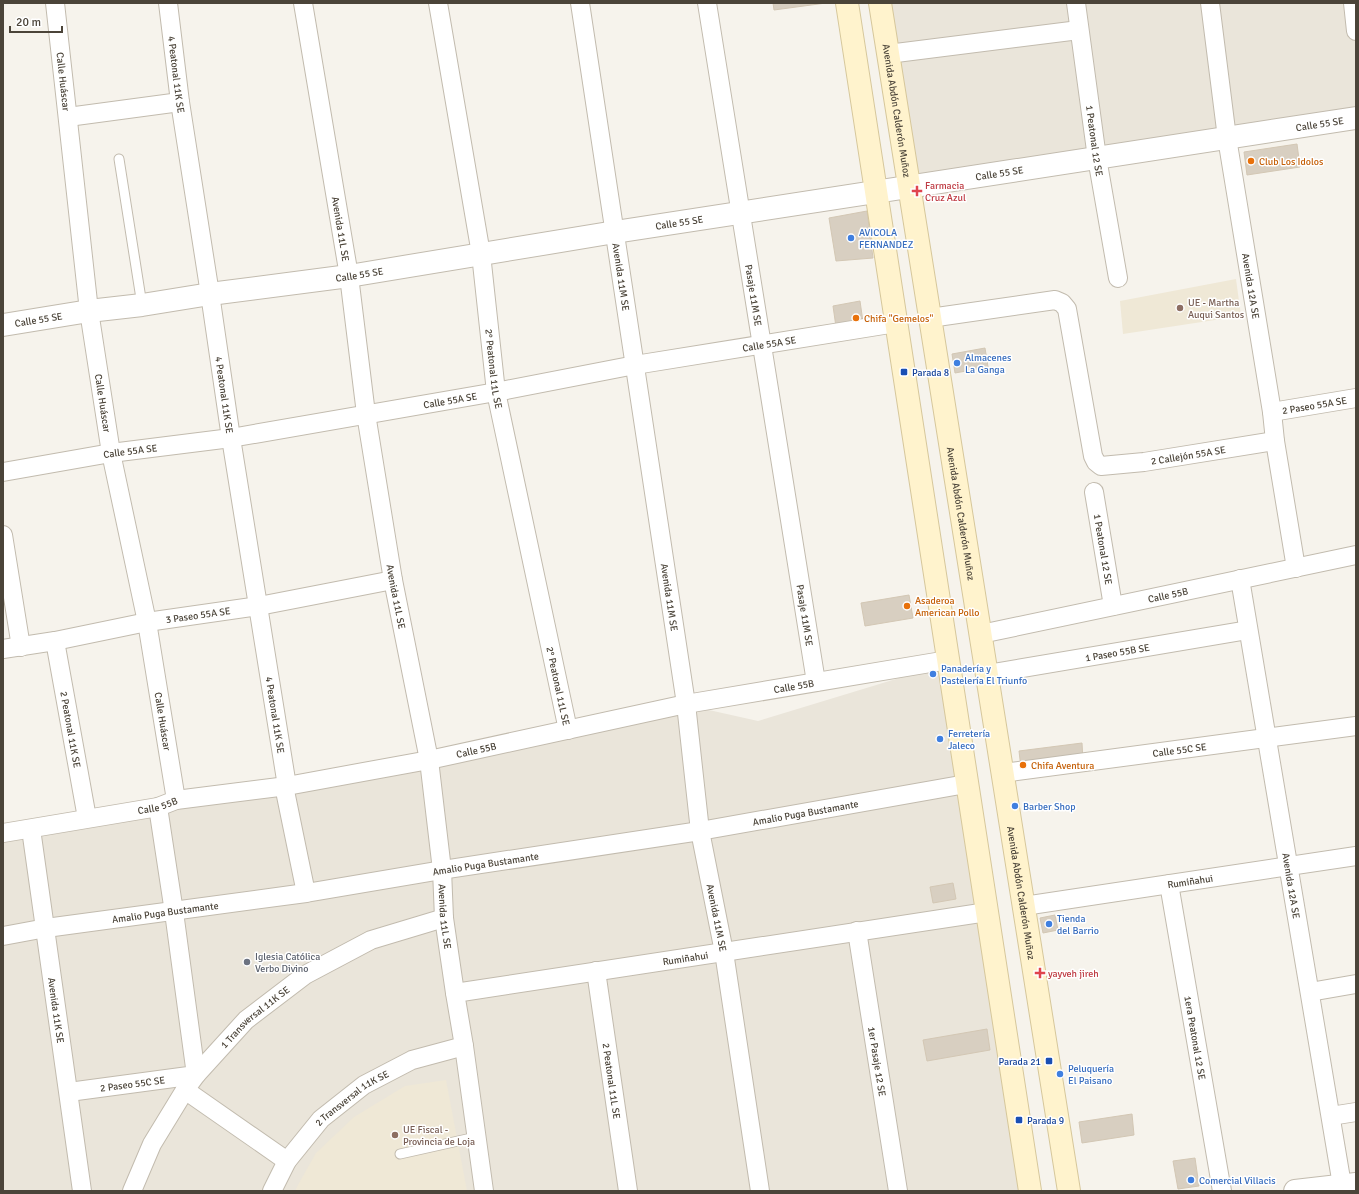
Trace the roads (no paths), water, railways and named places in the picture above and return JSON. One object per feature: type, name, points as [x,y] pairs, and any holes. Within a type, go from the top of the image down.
[{"type":"main road","points":[[847,3],[966,784],[1030,1191]]},
{"type":"main road","name":"Avenida Abdón Calderón Muñoz","points":[[880,3],[1069,1191]]},
{"type":"street","name":"Calle Huáscar","points":[[55,3],[89,311],[111,453],[147,622],[176,800]]},
{"type":"street","name":"4 Peatonal 11K SE","points":[[168,3],[180,102],[231,438],[259,606],[285,786],[306,893]]},
{"type":"street","name":"Avenida 11L SE","points":[[303,3],[348,276],[366,414],[393,580],[429,760],[442,870],[444,918],[464,1046],[484,1191]]},
{"type":"street","name":"2° Peatonal 11L SE","points":[[438,3],[481,254],[496,392],[568,730]]},
{"type":"street","name":"Avenida 11M SE","points":[[580,3],[686,704],[700,831],[724,952],[760,1191]]},
{"type":"street","name":"Pasaje 11M SE","points":[[707,3],[816,682]]},
{"type":"street","name":"1 Peatonal 12 SE","points":[[1076,3],[1096,158],[1118,278]]},
{"type":"street","name":"Avenida 12A SE","points":[[1210,3],[1227,138],[1296,568]]},
{"type":"street","points":[[1353,3],[1356,31]]},
{"type":"street","points":[[888,54],[1079,30]]},
{"type":"street","points":[[68,116],[180,102]]},
{"type":"street","name":"Calle 55 SE","points":[[3,325],[89,311],[348,276],[741,212],[1356,118]]},
{"type":"street","name":"2 Callejón 55A SE","points":[[930,318],[1056,300],[1062,303],[1067,309],[1093,456],[1096,462],[1101,466],[1144,462],[1276,441]]},
{"type":"street","name":"Calle 55A SE","points":[[3,472],[111,453],[231,438],[496,392],[635,365],[896,323]]},
{"type":"street","name":"2 Paseo 55A SE","points":[[1272,412],[1356,398]]},
{"type":"street","name":"1 Peatonal 12 SE","points":[[1094,492],[1112,606]]},
{"type":"street","points":[[3,534],[21,646]]},
{"type":"street","name":"Calle 55B","points":[[981,634],[1356,555]]},
{"type":"street","name":"3 Paseo 55A SE","points":[[3,650],[147,622],[259,606],[393,580]]},
{"type":"street","name":"Avenida 12A SE","points":[[1240,580],[1331,1116],[1347,1187]]},
{"type":"street","name":"1 Paseo 55B SE","points":[[987,674],[1248,630]]},
{"type":"street","name":"2 Peatonal 11K SE","points":[[55,641],[87,818]]},
{"type":"street","name":"Calle 55B","points":[[3,833],[158,807],[176,800],[285,786],[429,760],[686,704],[948,660]]},
{"type":"street","name":"Calle 55C SE","points":[[1003,773],[1356,726]]},
{"type":"street","name":"Amalio Puga Bustamante","points":[[3,936],[46,928],[174,912],[306,893],[442,870],[700,831],[966,784]]},
{"type":"street","points":[[158,807],[196,1075]]},
{"type":"street","name":"Avenida 11K SE","points":[[32,829],[82,1191]]},
{"type":"street","name":"Rumiñahui","points":[[1024,906],[1356,856]]},
{"type":"street","name":"1era Peatonal 12 SE","points":[[1169,884],[1222,1191]]},
{"type":"street","name":"Rumiñahui","points":[[455,993],[987,912]]},
{"type":"street","name":"1 Transversal 11K SE","points":[[132,1191],[152,1144],[185,1090],[196,1075],[246,1020],[305,975],[371,940],[444,918]]},
{"type":"street","name":"1er Pasaje 12 SE","points":[[857,932],[898,1191]]},
{"type":"street","name":"2 Peatonal 11L SE","points":[[596,971],[628,1191]]},
{"type":"street","points":[[1310,992],[1356,984]]},
{"type":"street","name":"2 Transversal 11K SE","points":[[272,1191],[287,1161],[321,1119],[364,1085],[412,1060],[464,1046]]},
{"type":"street","name":"2 Paseo 55C SE","points":[[68,1092],[196,1075]]},
{"type":"street","points":[[185,1090],[287,1161]]},
{"type":"street","points":[[1331,1116],[1356,1112]]},
{"type":"street","points":[[1295,1191],[1347,1187]]},
{"type":"lane","points":[[119,159],[142,305]]},
{"type":"lane","points":[[400,1154],[476,1137]]},
{"type":"place","name":"Club Los Idolos","points":[[1251,161]]},
{"type":"place","name":"Farmacia Cruz Azul","points":[[917,191]]},
{"type":"place","name":"AVICOLA FERNANDEZ","points":[[851,238]]},
{"type":"place","name":"UE - Martha Auqui Santos","points":[[1180,308]]},
{"type":"place","name":"Chifa \"Gemelos\"","points":[[856,318]]},
{"type":"place","name":"Almacenes La Ganga","points":[[957,363]]},
{"type":"place","name":"Parada 8","points":[[904,372]]},
{"type":"place","name":"Asaderoa American Pollo","points":[[907,606]]},
{"type":"place","name":"Panadería y Pastelería El Triunfo","points":[[933,674]]},
{"type":"place","name":"Ferretería Jaleco","points":[[940,739]]},
{"type":"place","name":"Chifa Aventura","points":[[1023,765]]},
{"type":"place","name":"Barber Shop","points":[[1015,806]]},
{"type":"place","name":"Tienda del Barrio","points":[[1049,924]]},
{"type":"place","name":"Iglesia Católica Verbo Divino","points":[[247,962]]},
{"type":"place","name":"yayveh jireh","points":[[1040,973]]},
{"type":"place","name":"Parada 21","points":[[1049,1061]]},
{"type":"place","name":"Peluquería El Paisano","points":[[1060,1074]]},
{"type":"place","name":"Parada 9","points":[[1019,1120]]},
{"type":"place","name":"UE Fiscal - Provincia de Loja","points":[[395,1135]]},
{"type":"place","name":"Comercial Villacis","points":[[1191,1180]]}]
